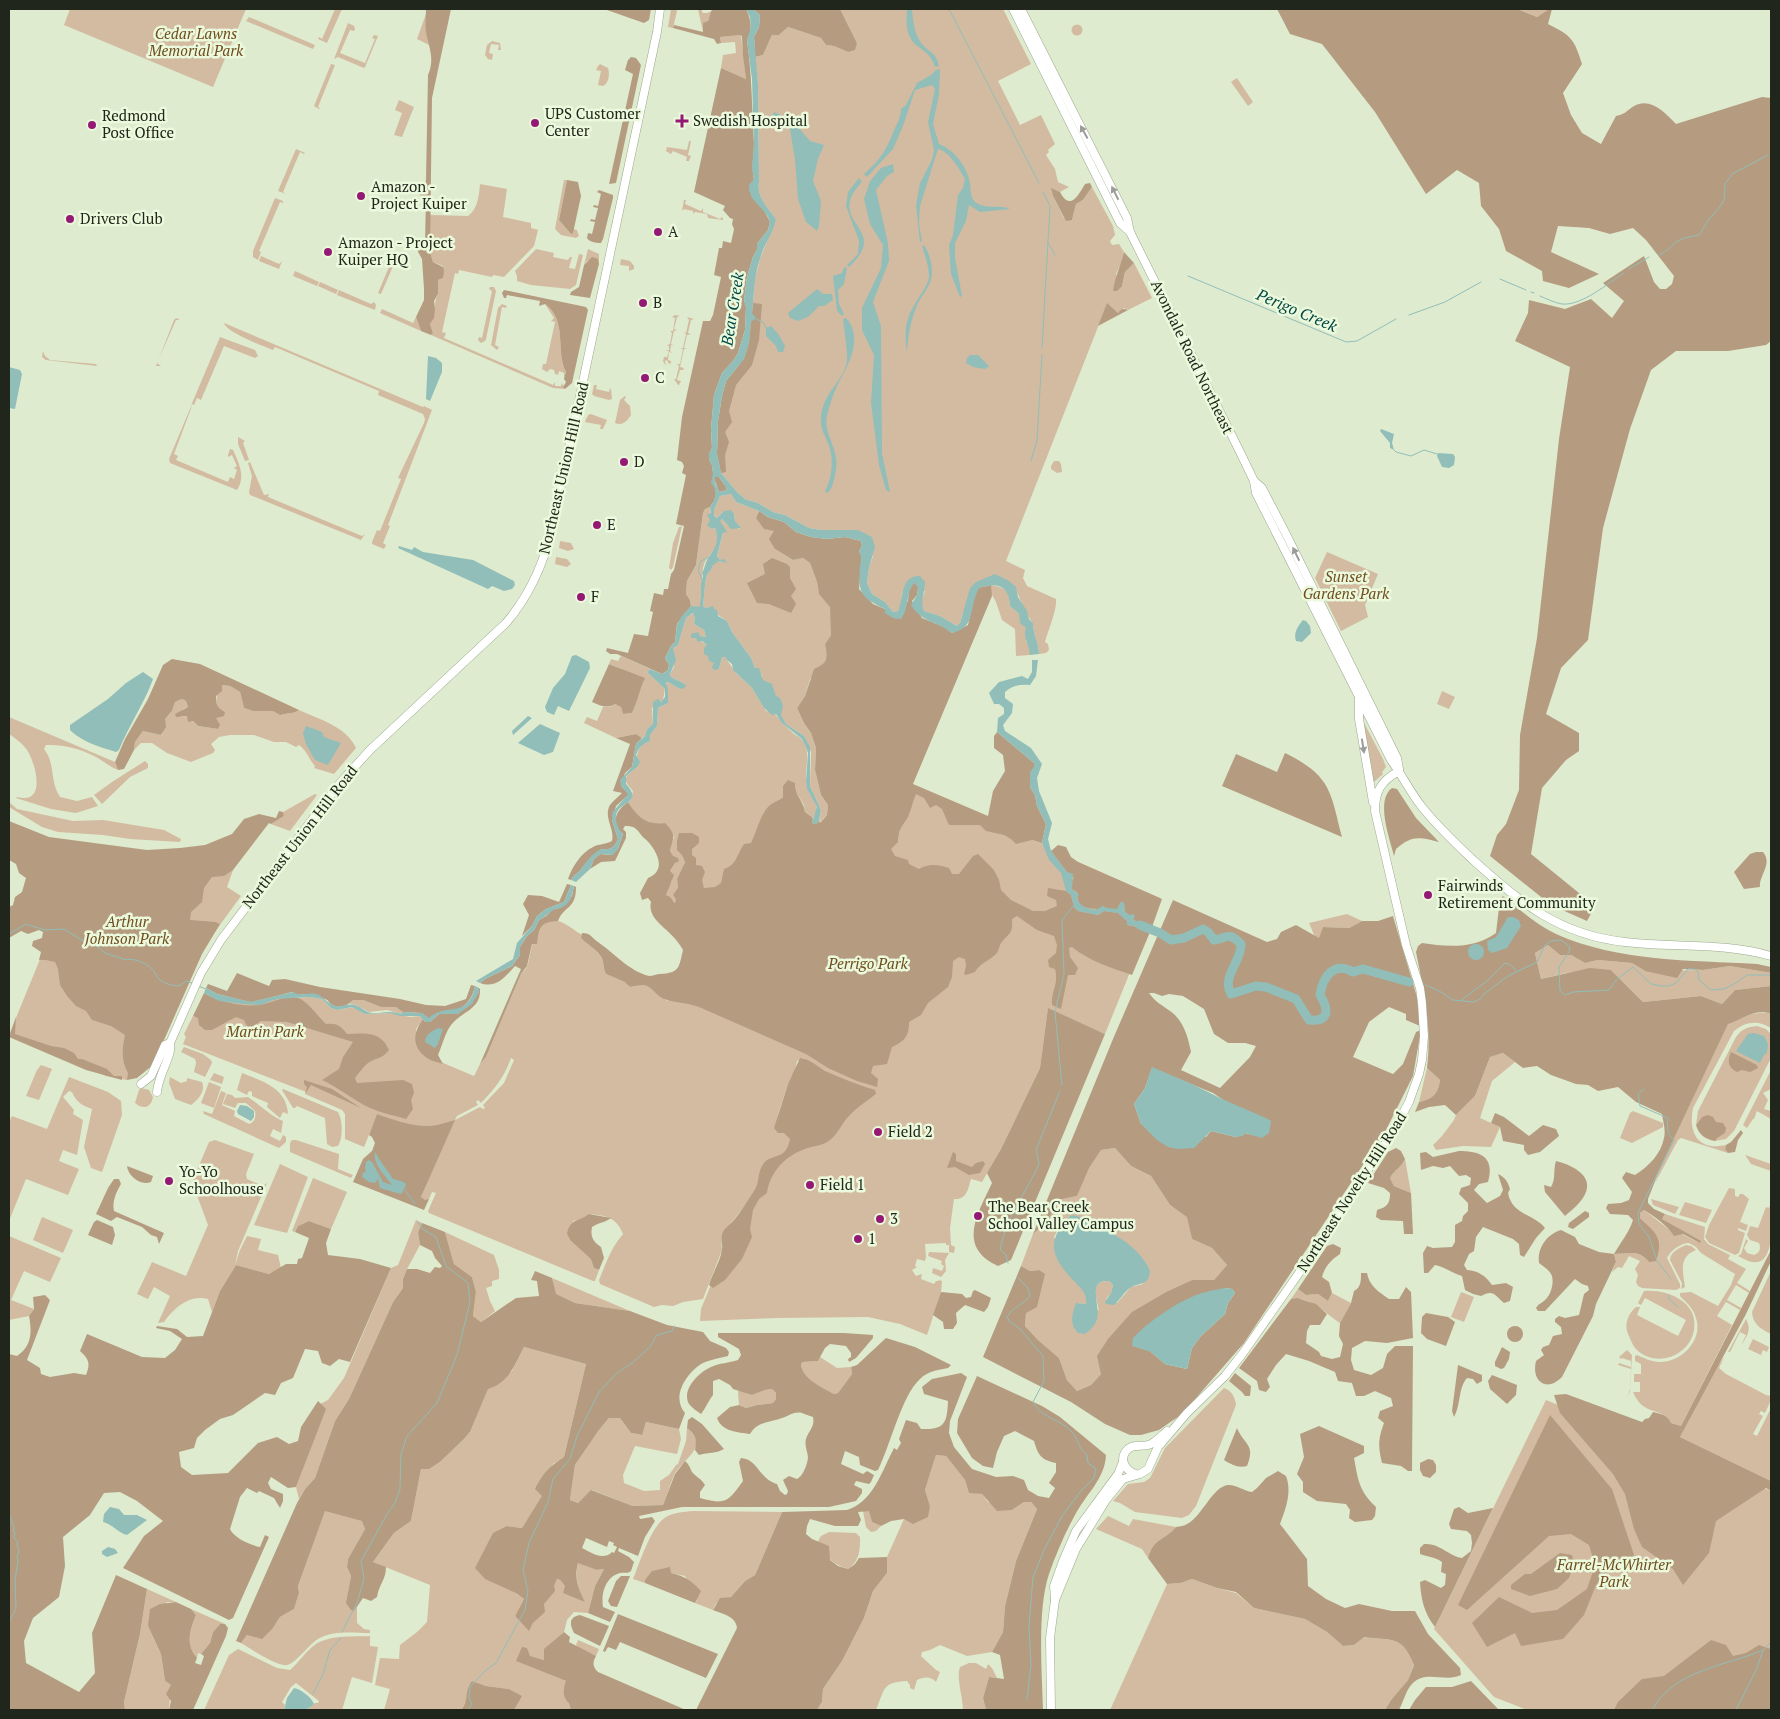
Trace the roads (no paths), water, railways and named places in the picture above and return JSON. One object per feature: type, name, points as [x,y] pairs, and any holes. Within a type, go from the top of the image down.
[{"type":"main road","name":"Northeast Union Hill Road","points":[[157,1092],[160,1075],[171,1048],[170,1043],[201,973],[226,934],[340,783],[376,744],[506,622],[536,578],[547,549],[553,524],[657,32],[660,9]]},
{"type":"main road","name":"Avondale Road Northeast","points":[[1013,9],[1120,223],[1130,232]]},
{"type":"main road","name":"Avondale Road Northeast","points":[[1021,9],[1127,218],[1130,232],[1254,481],[1256,493],[1391,760],[1420,805],[1445,834],[1516,898],[1537,913],[1555,922],[1576,931],[1611,940],[1639,944],[1749,949],[1771,956]]},
{"type":"main road","name":"Avondale Road Northeast","points":[[1254,481],[1262,488],[1355,673],[1397,758],[1399,771]]},
{"type":"main road","points":[[1341,662],[1346,665],[1352,674],[1355,673]]},
{"type":"main road","points":[[1359,698],[1359,719],[1375,812]]},
{"type":"main road","name":"Northeast Novelty Hill Road","points":[[1142,1446],[1154,1442],[1187,1413],[1237,1361],[1299,1273],[1393,1132],[1409,1102],[1422,1060],[1424,1036],[1421,996],[1406,945],[1375,812],[1376,796],[1380,786],[1390,776],[1399,771]]},
{"type":"main road","name":"Northeast Union Hill Road","points":[[141,1084],[151,1076],[165,1045],[170,1043]]},
{"type":"main road","name":"Northeast Novelty Hill Road","points":[[1151,1461],[1158,1447],[1187,1413]]},
{"type":"main road","points":[[1051,1710],[1050,1638],[1055,1600],[1054,1586],[1074,1535],[1118,1474],[1123,1462],[1123,1456],[1128,1449],[1142,1446],[1149,1452],[1151,1461],[1148,1469],[1140,1474],[1123,1479],[1096,1515],[1070,1560],[1055,1600]]},
{"type":"main road","points":[[1123,1462],[1128,1471],[1136,1474]]},
{"type":"water","points":[[746,9],[753,9],[760,15],[759,27],[754,37],[758,84],[759,192],[763,202],[776,219],[756,272],[752,313],[756,318],[751,322],[749,343],[744,359],[726,381],[722,396],[718,421],[717,454],[721,473],[745,499],[758,503],[773,512],[785,515],[809,528],[821,530],[858,530],[872,537],[875,547],[867,583],[872,594],[885,602],[893,612],[898,611],[904,588],[909,579],[920,576],[925,582],[924,611],[940,616],[957,626],[960,623],[970,588],[976,582],[995,574],[1009,581],[1016,587],[1018,597],[1033,623],[1039,654],[1030,655],[1025,635],[1026,628],[1020,623],[1019,614],[1010,606],[1007,593],[1001,587],[991,585],[979,588],[969,621],[960,630],[952,633],[925,619],[915,611],[911,605],[917,595],[918,587],[914,583],[909,592],[906,610],[901,619],[893,618],[885,613],[885,609],[870,601],[862,593],[860,588],[861,555],[859,551],[862,546],[861,541],[845,537],[827,539],[811,537],[796,532],[784,522],[768,517],[759,511],[736,502],[731,494],[720,496],[714,510],[714,515],[717,518],[724,511],[731,510],[735,521],[741,528],[731,529],[722,519],[720,521],[727,532],[723,533],[717,556],[720,560],[724,559],[727,563],[719,561],[713,565],[707,575],[703,606],[706,608],[713,606],[717,610],[718,616],[727,621],[732,632],[751,658],[755,668],[759,668],[763,680],[772,684],[776,696],[780,698],[783,706],[781,715],[786,724],[804,736],[810,747],[810,786],[821,810],[819,821],[816,824],[812,823],[817,807],[807,789],[808,753],[802,739],[782,723],[776,714],[772,715],[764,708],[752,688],[733,670],[732,664],[725,657],[722,657],[719,669],[714,670],[712,667],[714,663],[709,661],[708,656],[704,654],[704,648],[707,645],[702,641],[698,642],[696,638],[691,638],[691,634],[698,632],[700,636],[706,637],[704,630],[694,624],[695,618],[693,613],[686,618],[678,645],[673,648],[676,660],[670,674],[671,677],[686,686],[683,689],[668,682],[666,683],[668,703],[658,708],[657,726],[650,735],[650,741],[638,750],[636,755],[640,762],[626,776],[626,784],[632,796],[618,810],[616,816],[617,824],[623,834],[618,849],[613,855],[600,854],[594,859],[590,869],[576,882],[571,880],[590,857],[601,849],[612,848],[618,839],[612,820],[612,813],[628,794],[621,786],[620,780],[632,767],[636,744],[645,736],[647,729],[653,724],[653,702],[658,699],[661,702],[665,697],[665,689],[647,672],[650,669],[662,674],[668,670],[669,665],[665,658],[675,642],[677,625],[681,617],[691,606],[701,607],[702,573],[717,541],[715,528],[712,529],[707,525],[710,520],[707,515],[711,513],[710,507],[715,495],[715,489],[711,483],[712,465],[709,459],[712,448],[711,429],[714,395],[722,373],[738,353],[745,330],[746,307],[744,300],[747,277],[757,250],[757,244],[768,230],[770,222],[767,215],[752,198],[749,190],[749,185],[754,179],[752,168],[754,143],[752,79],[747,40],[751,27],[750,17]],"holes":[[[715,477],[719,477],[726,487],[727,490],[719,492],[715,485]]]},
{"type":"water","points":[[907,9],[912,9],[914,27],[919,40],[934,55],[939,66],[935,67],[930,56],[912,41],[908,34]]},
{"type":"water","points":[[940,69],[939,94],[933,124],[939,144],[950,150],[963,165],[970,183],[971,196],[975,202],[984,206],[1010,209],[980,212],[969,205],[966,221],[955,243],[955,258],[962,296],[960,297],[951,274],[949,245],[953,235],[958,195],[963,188],[965,179],[950,157],[938,149],[920,206],[919,224],[922,241],[920,242],[916,205],[920,183],[932,160],[934,150],[928,122],[935,89],[932,85],[915,90],[893,149],[867,177],[864,174],[886,148],[899,119],[901,109],[906,105],[917,83]]},
{"type":"water","points":[[774,112],[792,120],[810,141],[824,145],[818,159],[813,181],[821,201],[817,231],[806,222],[798,199],[790,129],[772,116]]},
{"type":"water","points":[[893,164],[894,172],[887,176],[876,190],[888,243],[889,261],[873,302],[881,326],[882,453],[890,492],[886,490],[879,465],[871,403],[874,355],[862,330],[862,308],[881,268],[883,245],[870,224],[864,199],[870,181],[881,168]]},
{"type":"water","points":[[859,178],[862,181],[852,196],[850,210],[852,218],[864,238],[864,246],[849,267],[847,265],[858,254],[859,241],[846,206],[848,192]]},
{"type":"water","points":[[924,245],[931,262],[932,275],[929,285],[913,315],[907,352],[907,321],[929,277],[928,265],[922,246]]},
{"type":"water","points":[[844,267],[847,268],[844,284],[838,290],[839,304],[844,314],[842,316],[837,311],[833,276],[842,273]]},
{"type":"water","points":[[817,289],[823,294],[832,294],[833,300],[824,306],[819,306],[808,317],[798,321],[790,318],[788,313]]},
{"type":"water","points":[[846,318],[854,334],[854,343],[849,361],[830,404],[826,421],[837,463],[833,484],[827,493],[825,491],[831,475],[832,463],[829,446],[822,429],[821,417],[825,401],[842,375],[847,361],[843,319]]},
{"type":"water","points":[[771,326],[785,346],[783,352],[778,352],[776,346],[766,336],[766,328]]},
{"type":"water","points":[[970,355],[978,355],[989,366],[985,369],[973,367],[966,363]]},
{"type":"water","points":[[428,356],[436,358],[442,363],[442,372],[430,401],[426,399]]},
{"type":"water","points":[[9,367],[20,370],[22,374],[15,409],[9,408]]},
{"type":"water","points":[[1381,429],[1394,434],[1392,443],[1394,450],[1390,448],[1390,443],[1380,431]]},
{"type":"water","points":[[1438,453],[1453,454],[1455,457],[1454,465],[1449,468],[1442,467],[1437,456]]},
{"type":"water","points":[[399,546],[412,550],[414,547],[423,552],[473,560],[514,581],[515,585],[512,589],[504,591],[492,586],[488,589],[398,548]]},
{"type":"water","points":[[1303,620],[1310,626],[1311,633],[1302,642],[1296,641],[1296,632]]},
{"type":"water","points":[[576,655],[589,662],[590,668],[569,711],[558,706],[554,715],[547,712],[545,707],[553,688],[565,674],[572,656]]},
{"type":"water","points":[[1032,660],[1038,660],[1036,676],[1030,685],[1017,686],[1005,692],[1005,698],[1013,704],[1012,713],[1003,725],[1005,731],[1031,748],[1042,764],[1037,778],[1039,791],[1052,823],[1048,839],[1051,851],[1067,872],[1073,874],[1072,889],[1079,895],[1077,898],[1082,905],[1095,910],[1103,906],[1117,909],[1121,902],[1124,903],[1125,912],[1135,916],[1133,920],[1152,927],[1150,932],[1127,925],[1127,921],[1118,913],[1104,911],[1098,915],[1078,911],[1074,907],[1071,895],[1066,891],[1061,873],[1049,860],[1042,843],[1046,824],[1030,787],[1030,772],[1034,767],[1034,763],[997,732],[998,718],[1004,714],[1004,708],[999,704],[994,704],[989,693],[999,682],[1022,676],[1028,679],[1032,672]]},
{"type":"water","points":[[143,672],[153,679],[119,750],[116,752],[92,744],[70,730],[70,725]]},
{"type":"water","points":[[528,716],[532,718],[513,735],[512,731]]},
{"type":"water","points":[[540,724],[560,733],[553,752],[544,755],[518,743]]},
{"type":"water","points":[[306,726],[322,732],[324,737],[341,743],[328,765],[315,760],[306,744],[303,733]]},
{"type":"water","points":[[571,885],[574,886],[568,902],[563,907],[553,910],[539,920],[534,930],[527,936],[520,947],[520,955],[512,966],[480,983],[476,981],[513,959],[517,943],[532,926],[537,916],[546,909],[564,902]]},
{"type":"water","points":[[1508,917],[1519,920],[1521,926],[1507,948],[1492,953],[1488,950],[1487,941],[1496,937]]},
{"type":"water","points":[[1473,944],[1479,944],[1484,949],[1482,958],[1473,960],[1468,955],[1468,949]]},
{"type":"water","points":[[475,986],[479,988],[479,992],[472,1004],[458,1014],[439,1014],[430,1022],[425,1022],[420,1016],[400,1016],[390,1013],[365,1014],[352,1007],[337,1010],[331,1008],[322,999],[310,997],[277,999],[260,1005],[219,1001],[204,993],[206,988],[217,994],[251,1002],[293,992],[313,994],[319,995],[336,1006],[353,1005],[373,1013],[390,1012],[401,1014],[403,1012],[422,1013],[429,1018],[442,1011],[462,1007],[472,996]]},
{"type":"water","points":[[438,1028],[443,1029],[435,1048],[425,1042],[428,1035]]},
{"type":"water","points":[[1754,1033],[1764,1036],[1768,1044],[1767,1053],[1760,1063],[1736,1051],[1748,1034]]},
{"type":"water","points":[[1152,1067],[1268,1119],[1271,1121],[1269,1133],[1262,1138],[1245,1133],[1243,1136],[1236,1137],[1211,1131],[1194,1148],[1178,1149],[1168,1147],[1157,1140],[1141,1124],[1134,1104],[1145,1088]]},
{"type":"water","points":[[240,1105],[247,1106],[254,1111],[254,1117],[251,1121],[238,1114],[237,1111]]},
{"type":"water","points":[[375,1152],[393,1179],[404,1182],[406,1185],[401,1194],[380,1188],[378,1179],[375,1183],[369,1182],[362,1177],[366,1171],[366,1162],[369,1160],[383,1182],[392,1185],[377,1165]]},
{"type":"water","points":[[1071,1215],[1097,1225],[1125,1241],[1141,1256],[1150,1272],[1146,1281],[1130,1288],[1114,1305],[1106,1304],[1105,1302],[1111,1293],[1113,1285],[1109,1281],[1098,1284],[1096,1289],[1097,1319],[1094,1326],[1085,1334],[1078,1333],[1073,1326],[1072,1319],[1076,1303],[1086,1304],[1084,1294],[1060,1264],[1054,1249],[1057,1233]]},
{"type":"water","points":[[1225,1288],[1232,1289],[1235,1293],[1228,1303],[1225,1314],[1201,1336],[1192,1348],[1187,1369],[1165,1364],[1151,1352],[1132,1346],[1133,1338],[1139,1332],[1153,1320],[1186,1299]]},
{"type":"water","points":[[110,1507],[119,1509],[124,1515],[137,1515],[147,1520],[127,1535],[124,1534],[103,1522],[104,1514]]},
{"type":"water","points":[[108,1547],[115,1549],[118,1553],[107,1557],[102,1554],[102,1551]]},
{"type":"water","points":[[294,1688],[306,1694],[314,1704],[304,1710],[284,1710],[287,1698]]},
{"type":"waterway","points":[[949,9],[1039,183]]},
{"type":"waterway","name":"Perigo Creek","points":[[1659,255],[1679,240],[1699,235],[1724,200],[1725,184],[1732,174],[1768,155]]},
{"type":"waterway","points":[[1042,348],[1050,206],[1043,192]]},
{"type":"waterway","points":[[1048,243],[1055,255]]},
{"type":"waterway","name":"Perigo Creek","points":[[1629,269],[1649,257]]},
{"type":"waterway","name":"Perigo Creek","points":[[1540,296],[1562,304],[1570,304],[1586,298],[1624,273]]},
{"type":"waterway","name":"Perigo Creek","points":[[1188,276],[1346,342],[1357,341],[1396,319]]},
{"type":"waterway","name":"Perigo Creek","points":[[1500,279],[1526,290]]},
{"type":"waterway","name":"Perigo Creek","points":[[1409,315],[1445,302],[1481,282]]},
{"type":"waterway","points":[[756,319],[763,322],[766,328]]},
{"type":"waterway","points":[[1031,461],[1037,440],[1042,355]]},
{"type":"waterway","points":[[1394,450],[1411,456],[1424,450],[1437,454]]},
{"type":"waterway","points":[[715,483],[718,490]]},
{"type":"waterway","points":[[702,579],[698,570],[701,561],[709,557]]},
{"type":"waterway","points":[[700,608],[701,600]]},
{"type":"waterway","points":[[1062,1085],[1055,1012],[1064,974],[1062,920],[1075,904]]},
{"type":"waterway","points":[[9,934],[26,924],[45,930],[64,929],[85,942],[98,947],[105,953],[126,960],[132,959],[144,963],[153,970],[159,979],[167,984],[179,986],[186,981],[192,983]]},
{"type":"waterway","name":"Bear Creek","points":[[1140,925],[1160,933],[1171,940],[1184,938],[1203,929],[1214,940],[1230,936],[1241,944],[1228,981],[1231,994],[1256,986],[1266,987],[1296,999],[1309,1020],[1321,1019],[1326,1013],[1325,1005],[1320,995],[1327,976],[1335,969],[1340,968],[1353,972],[1363,969],[1409,982]]},
{"type":"waterway","name":"Bear Creek","points":[[1426,985],[1453,1000],[1474,1002],[1508,976],[1537,962],[1545,945],[1551,941],[1561,940],[1570,947],[1569,952],[1559,967],[1560,991],[1565,995],[1573,992],[1609,990],[1617,979],[1633,967],[1651,984],[1662,986],[1676,983],[1688,969],[1695,969],[1698,972],[1699,980],[1711,990],[1724,989],[1747,975],[1771,975]]},
{"type":"waterway","points":[[1460,1001],[1487,981],[1505,963],[1517,971]]},
{"type":"waterway","points":[[198,986],[206,989]]},
{"type":"waterway","points":[[1644,1089],[1638,1094],[1640,1106],[1668,1118],[1668,1130],[1674,1140],[1638,1213],[1639,1224],[1649,1237],[1657,1261],[1671,1279]]},
{"type":"waterway","points":[[1008,1263],[1006,1255],[1000,1249],[1006,1228],[1037,1169],[1039,1163],[1036,1150],[1060,1091]]},
{"type":"waterway","points":[[404,1189],[415,1204]]},
{"type":"waterway","points":[[342,1632],[357,1603],[364,1579],[361,1561],[395,1503],[400,1489],[401,1454],[407,1436],[437,1403],[457,1355],[470,1302],[468,1283],[446,1266],[436,1237],[421,1228],[418,1222]]},
{"type":"waterway","points":[[1018,1278],[1028,1288],[1030,1296],[1011,1311],[1007,1317],[1043,1356],[1044,1381],[1033,1402],[1041,1412],[1071,1431],[1081,1449],[1087,1455],[1088,1463],[1096,1469],[1094,1478],[1081,1491],[1062,1516],[1044,1550],[1033,1577],[1029,1627],[1031,1665],[1027,1700]]},
{"type":"waterway","points":[[1669,1295],[1669,1299],[1678,1307]]},
{"type":"waterway","points":[[468,1710],[472,1704],[469,1698],[470,1687],[486,1670],[496,1663],[525,1610],[528,1591],[523,1570],[529,1543],[548,1502],[553,1479],[570,1459],[577,1436],[599,1392],[616,1374],[650,1347],[657,1335],[672,1331],[674,1326]]},
{"type":"waterway","points":[[9,1514],[19,1551],[15,1580],[16,1609],[9,1622]]},
{"type":"waterway","points":[[313,1694],[323,1674],[330,1650],[341,1638]]},
{"type":"waterway","points":[[1736,1710],[1757,1668],[1763,1650],[1771,1642]]},
{"type":"waterway","points":[[1652,1710],[1662,1696],[1687,1677],[1763,1650]]},
{"type":"place","name":"Swedish Hospital","points":[[682,121]]},
{"type":"place","name":"UPS Customer Center","points":[[535,123]]},
{"type":"place","name":"Redmond Post Office","points":[[92,125]]},
{"type":"place","name":"Amazon - Project Kuiper","points":[[361,196]]},
{"type":"place","name":"Drivers Club","points":[[70,219]]},
{"type":"place","name":"A","points":[[658,232]]},
{"type":"place","name":"Amazon - Project Kuiper HQ","points":[[328,252]]},
{"type":"place","name":"B","points":[[643,303]]},
{"type":"place","name":"C","points":[[645,378]]},
{"type":"place","name":"D","points":[[624,462]]},
{"type":"place","name":"E","points":[[597,525]]},
{"type":"place","name":"F","points":[[581,597]]},
{"type":"place","name":"Fairwinds Retirement Community","points":[[1428,895]]},
{"type":"place","name":"Field 2","points":[[878,1132]]},
{"type":"place","name":"Yo-Yo Schoolhouse","points":[[169,1181]]},
{"type":"place","name":"Field 1","points":[[810,1185]]},
{"type":"place","name":"The Bear Creek School Valley Campus","points":[[978,1216]]},
{"type":"place","name":"3","points":[[880,1219]]},
{"type":"place","name":"1","points":[[858,1239]]},
{"type":"park label","name":"Cedar Lawns Memorial Park","points":[[196,42]]},
{"type":"park label","name":"Sunset Gardens Park","points":[[1346,586]]},
{"type":"park label","name":"Arthur Johnson Park","points":[[127,930]]},
{"type":"park label","name":"Perrigo Park","points":[[868,964]]},
{"type":"park label","name":"Martin Park","points":[[265,1032]]},
{"type":"park label","name":"Farrel-McWhirter Park","points":[[1614,1574]]}]
